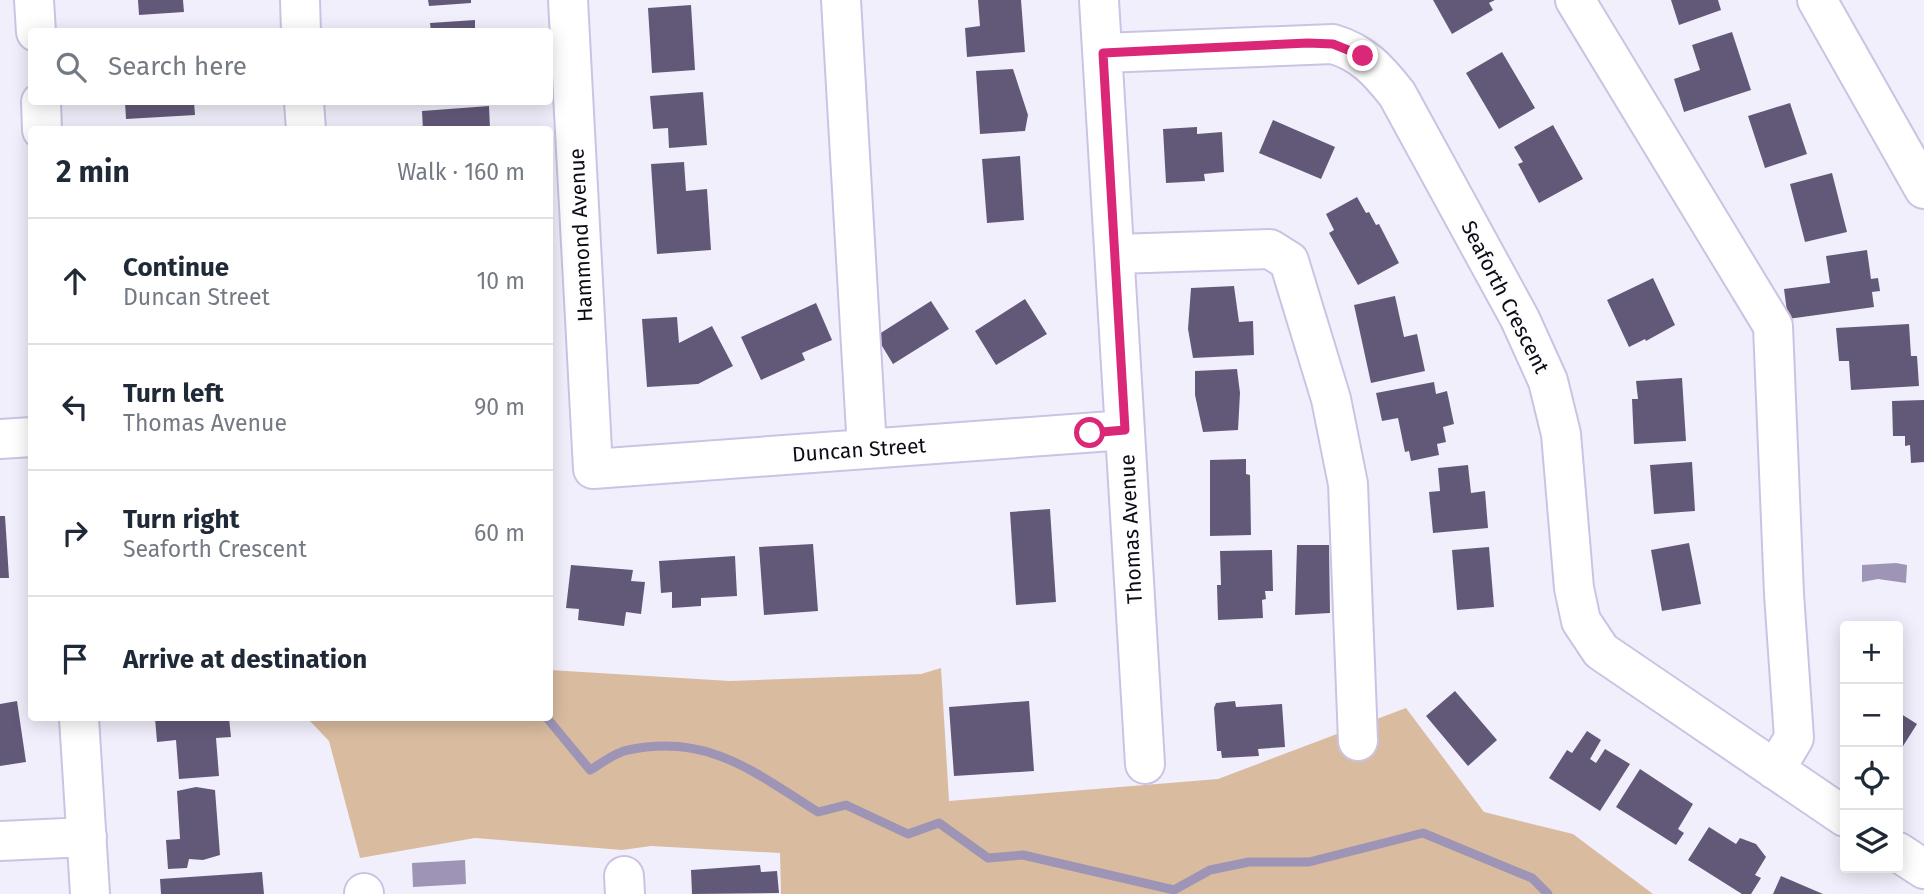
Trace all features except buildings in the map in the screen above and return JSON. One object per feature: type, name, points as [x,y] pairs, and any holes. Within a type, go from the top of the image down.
[{"type":"street","points":[[34,0],[36,28]]},
{"type":"street","points":[[300,0],[301,28]]},
{"type":"street","name":"Hammond Avenue","points":[[568,0],[593,470]]},
{"type":"street","points":[[841,0],[867,449]]},
{"type":"street","name":"Thomas Avenue","points":[[1099,0],[1145,764]]},
{"type":"street","points":[[1575,0],[1773,326],[1784,594],[1794,738],[1775,770]]},
{"type":"street","points":[[1817,0],[1924,190]]},
{"type":"street","name":"Seaforth Crescent","points":[[1103,53],[1333,44],[1363,56],[1381,72],[1397,94],[1539,356],[1561,434],[1574,588],[1577,608],[1588,635],[1601,651],[1623,668],[1840,814]]},
{"type":"street","points":[[41,105],[43,126]]},
{"type":"street","points":[[304,105],[306,126]]},
{"type":"street","points":[[1116,254],[1270,248],[1289,261],[1331,398],[1348,484],[1358,741]]},
{"type":"street","name":"Duncan Street","points":[[593,470],[1125,430]]},
{"type":"street","points":[[0,439],[28,436]]},
{"type":"street","points":[[79,721],[90,894]]},
{"type":"street","points":[[0,841],[87,836]]},
{"type":"street","points":[[1903,855],[1924,869]]},
{"type":"shaded area","points":[[1862,565],[1907,565],[1906,583],[1878,579],[1862,582]]},
{"type":"shaded area","points":[[941,668],[949,801],[1218,779],[1406,708],[1484,812],[1573,834],[1653,894],[781,894],[780,853],[651,846],[622,850],[475,838],[360,858],[329,741],[310,721],[553,721],[553,670],[730,681],[921,674]]},
{"type":"shaded area","points":[[465,860],[466,884],[413,887],[412,863]]},
{"type":"waterway","points":[[549,721],[590,770],[628,750],[657,746],[706,752],[751,770],[818,812],[846,805],[908,834],[939,823],[988,858],[1023,855],[1174,890],[1210,870],[1249,862],[1309,862],[1423,833],[1532,878],[1548,894]]},
{"type":"route","points":[[1090,433],[1125,430],[1103,53],[1308,43],[1333,44],[1363,56]]}]
